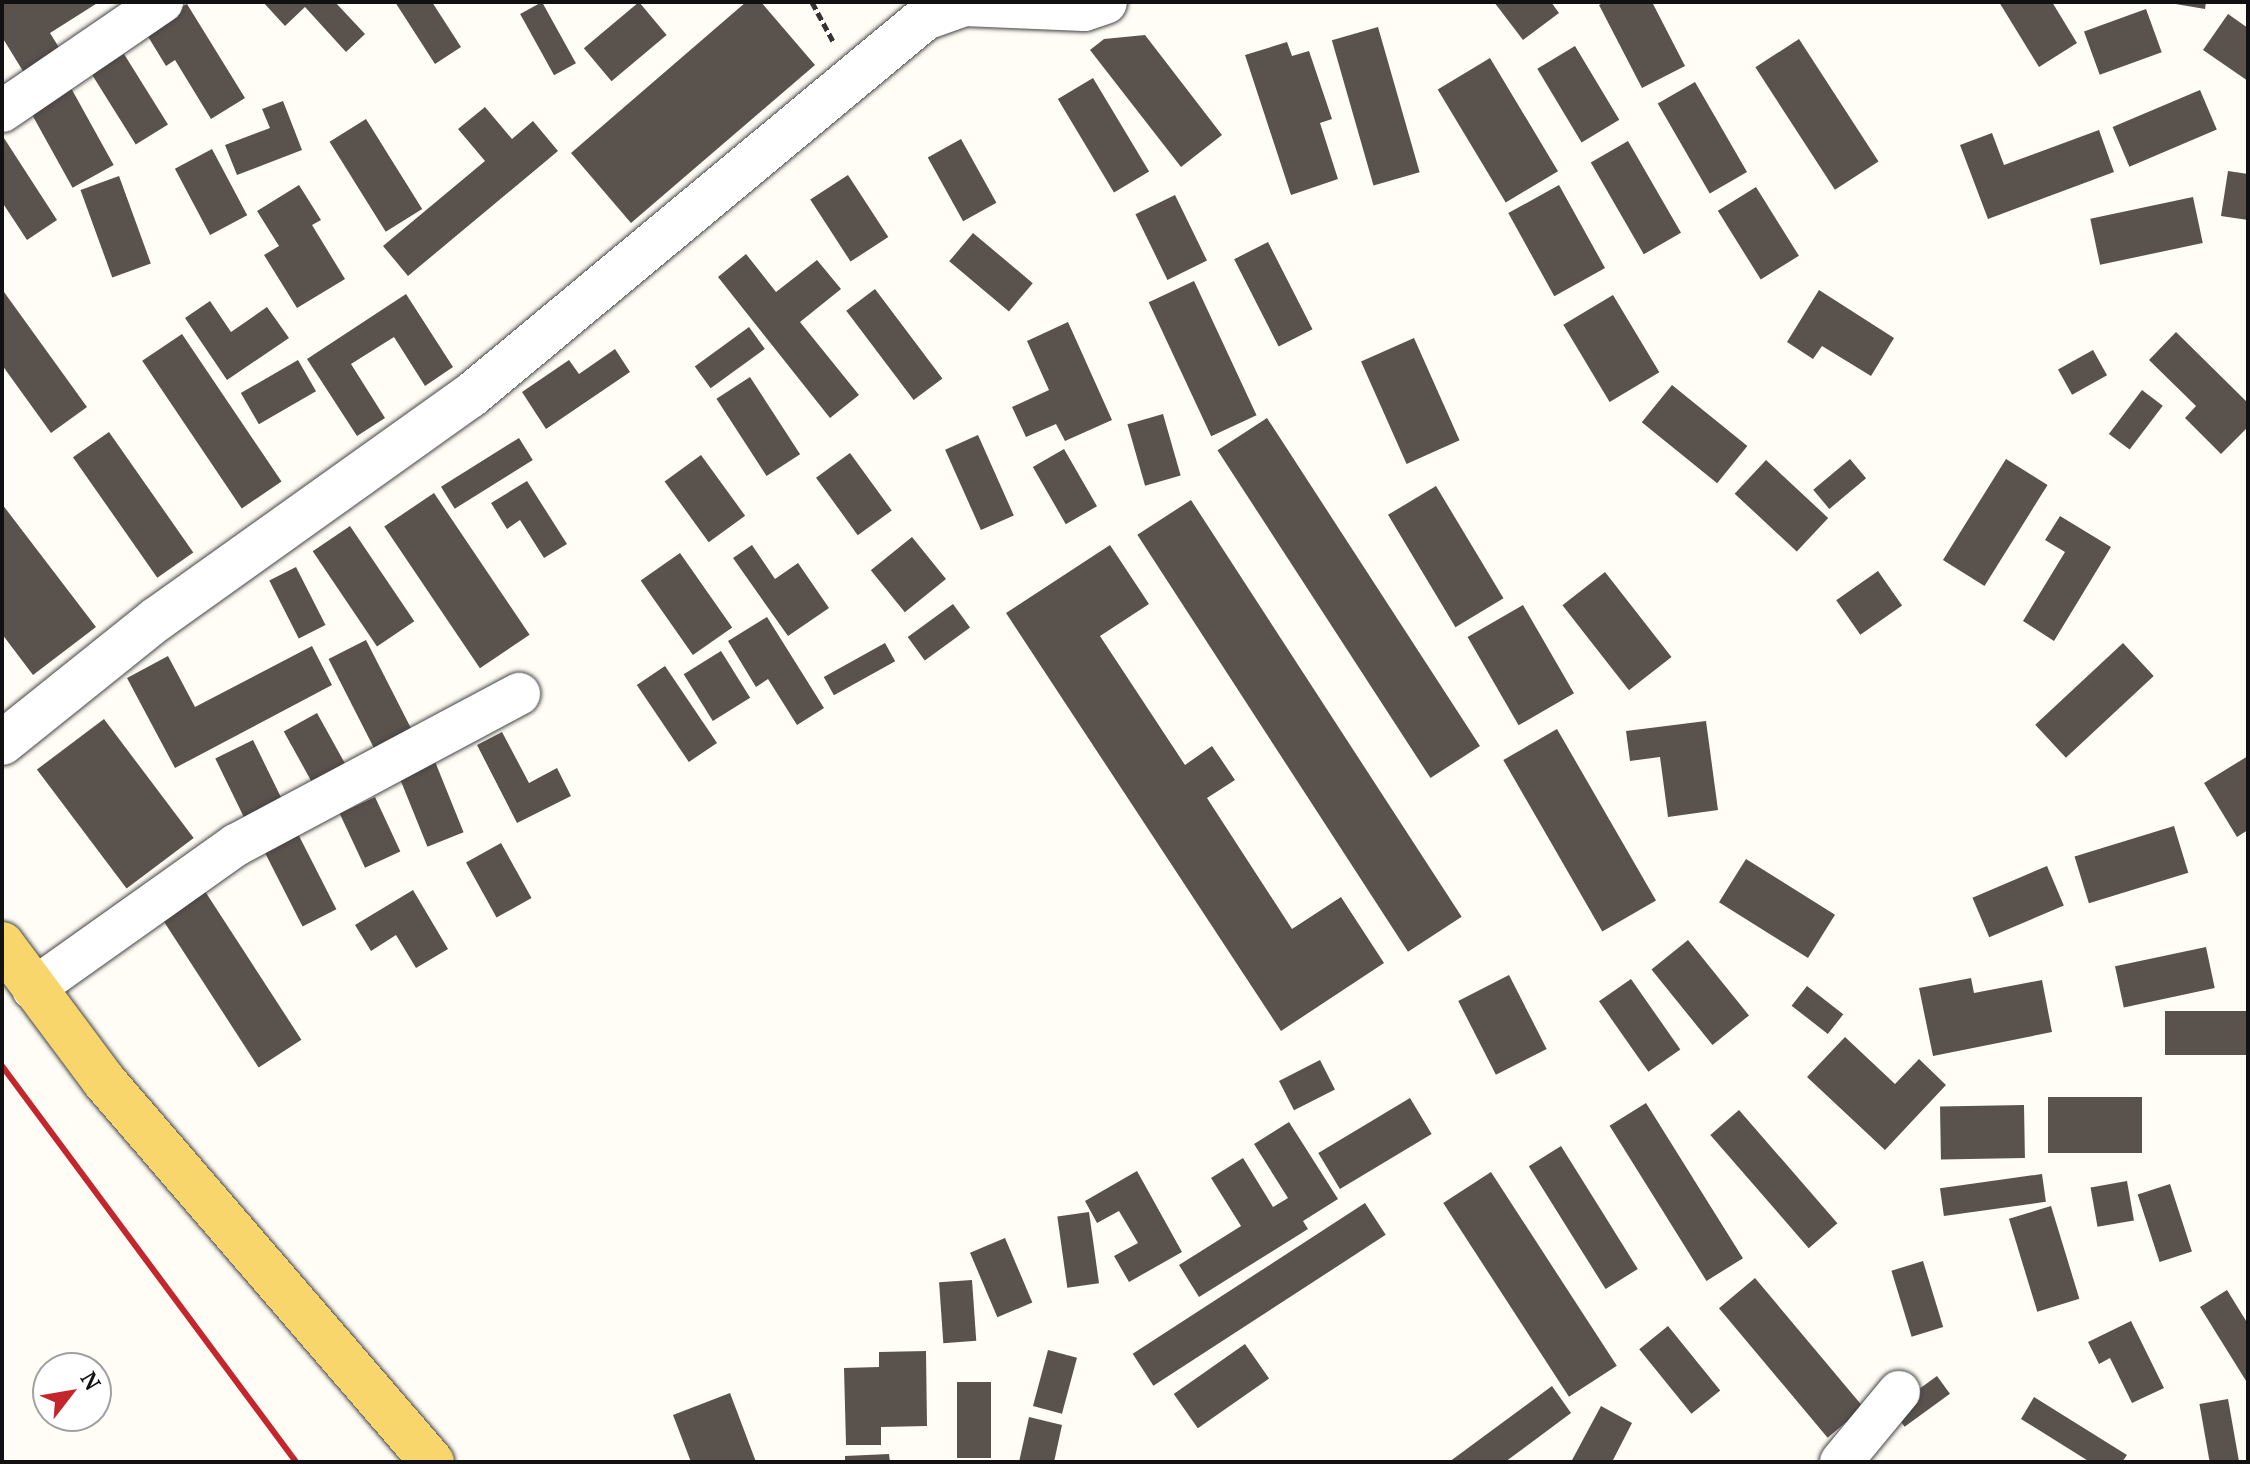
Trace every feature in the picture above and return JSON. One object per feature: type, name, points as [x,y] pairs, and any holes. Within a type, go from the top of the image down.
[{"type":"main road","points":[[2,944],[33,989],[432,1462]]},
{"type":"street","points":[[2,111],[162,2]]},
{"type":"street","points":[[2,743],[157,619],[470,396],[925,10],[964,4],[1084,9],[1105,2]]},
{"type":"street","points":[[33,989],[236,845],[519,694]]},
{"type":"street","points":[[1841,1462],[1899,1392]]},
{"type":"building","points":[[2,2],[99,2],[50,33],[63,54],[26,76],[2,37]]},
{"type":"building","points":[[263,2],[335,2],[365,34],[346,52],[305,7],[285,26]]},
{"type":"building","points":[[395,2],[432,2],[461,47],[435,64]]},
{"type":"building","points":[[542,2],[576,63],[554,75],[520,14]]},
{"type":"building","points":[[639,2],[667,35],[611,81],[584,48]]},
{"type":"building","points":[[746,2],[761,2],[815,65],[631,223],[571,153]]},
{"type":"building","points":[[1494,2],[1551,2],[1559,13],[1523,40]]},
{"type":"building","points":[[1605,2],[1652,2],[1685,66],[1642,88],[1599,5]]},
{"type":"building","points":[[1999,2],[2052,2],[2077,43],[2039,67]]},
{"type":"building","points":[[2164,2],[2206,2],[2205,9]]},
{"type":"building","points":[[187,4],[245,98],[211,119],[175,60],[166,66],[144,30]]},
{"type":"building","points":[[2146,9],[2162,52],[2100,75],[2084,32]]},
{"type":"building","points":[[2228,14],[2248,28],[2248,81],[2203,50]]},
{"type":"building","points":[[1378,27],[1420,172],[1373,185],[1332,40]]},
{"type":"building","points":[[1145,35],[1222,135],[1181,167],[1090,50],[1104,39]]},
{"type":"building","points":[[1799,39],[1879,161],[1835,190],[1755,67]]},
{"type":"building","points":[[1287,42],[1292,56],[1309,51],[1332,119],[1320,123],[1338,179],[1291,195],[1245,55]]},
{"type":"building","points":[[1575,46],[1619,120],[1582,142],[1537,69]]},
{"type":"building","points":[[124,54],[168,124],[136,145],[92,74]]},
{"type":"building","points":[[1490,58],[1558,171],[1506,203],[1438,89]]},
{"type":"building","points":[[1093,78],[1149,171],[1114,193],[1058,99]]},
{"type":"building","points":[[1695,82],[1747,172],[1710,194],[1658,104]]},
{"type":"building","points":[[71,88],[114,165],[73,188],[30,111]]},
{"type":"building","points":[[2200,90],[2217,130],[2129,167],[2113,127]]},
{"type":"building","points":[[283,101],[302,150],[237,175],[225,145],[270,128],[262,109]]},
{"type":"building","points":[[485,107],[512,139],[533,121],[558,151],[408,276],[383,246],[485,161],[458,129]]},
{"type":"building","points":[[366,119],[422,209],[386,232],[330,142]]},
{"type":"building","points":[[2099,130],[2114,172],[1988,219],[1960,145],[1992,133],[2004,165]]},
{"type":"building","points":[[2,135],[57,220],[27,240],[2,202]]},
{"type":"building","points":[[961,139],[996,203],[963,221],[928,157]]},
{"type":"building","points":[[1628,141],[1681,233],[1644,254],[1591,162]]},
{"type":"building","points":[[212,149],[247,215],[210,235],[175,169]]},
{"type":"building","points":[[2228,171],[2248,174],[2248,220],[2221,216]]},
{"type":"building","points":[[848,175],[888,237],[851,262],[810,200]]},
{"type":"building","points":[[119,176],[151,263],[112,277],[80,190]]},
{"type":"building","points":[[299,185],[321,220],[312,225],[345,279],[297,308],[264,255],[279,246],[257,211]]},
{"type":"building","points":[[1559,185],[1605,268],[1554,296],[1508,213]]},
{"type":"building","points":[[1756,187],[1799,256],[1761,280],[1718,211]]},
{"type":"building","points":[[1175,195],[1207,261],[1167,280],[1135,214]]},
{"type":"building","points":[[2193,197],[2203,243],[2100,265],[2090,219]]},
{"type":"building","points":[[973,233],[1033,283],[1009,311],[949,261]]},
{"type":"building","points":[[1268,242],[1312,329],[1279,347],[1234,259]]},
{"type":"building","points":[[746,254],[776,292],[817,260],[841,289],[800,322],[859,395],[830,418],[718,277]]},
{"type":"building","points":[[1194,281],[1257,415],[1211,436],[1149,302]]},
{"type":"building","points":[[875,289],[942,378],[914,400],[846,311]]},
{"type":"building","points":[[1819,290],[1894,338],[1871,376],[1822,346],[1813,359],[1787,342]]},
{"type":"building","points":[[4,292],[87,407],[51,433],[2,365]]},
{"type":"building","points":[[406,294],[453,367],[425,386],[394,337],[351,364],[385,418],[357,436],[307,359]]},
{"type":"building","points":[[1613,295],[1659,372],[1610,402],[1563,325]]},
{"type":"building","points":[[210,301],[231,332],[267,307],[289,338],[227,380],[185,318]]},
{"type":"building","points":[[1068,322],[1112,420],[1065,441],[1056,424],[1026,437],[1012,407],[1049,390],[1027,341]]},
{"type":"building","points":[[749,327],[765,349],[711,388],[695,366]]},
{"type":"building","points":[[2176,332],[2248,403],[2248,427],[2221,454],[2185,418],[2196,406],[2149,360]]},
{"type":"building","points":[[182,334],[282,482],[242,508],[142,361]]},
{"type":"building","points":[[1414,338],[1460,440],[1407,464],[1361,362]]},
{"type":"building","points":[[615,349],[630,372],[546,429],[522,392],[569,360],[579,374]]},
{"type":"building","points":[[2093,350],[2107,375],[2072,395],[2058,369]]},
{"type":"building","points":[[298,360],[316,391],[259,424],[241,393]]},
{"type":"building","points":[[750,377],[800,454],[767,476],[716,399]]},
{"type":"building","points":[[1672,385],[1747,446],[1717,483],[1642,422]]},
{"type":"building","points":[[2142,390],[2163,406],[2130,450],[2109,434]]},
{"type":"building","points":[[1163,414],[1181,476],[1145,486],[1127,424]]},
{"type":"building","points":[[1267,418],[1480,746],[1430,778],[1218,450]]},
{"type":"building","points":[[109,432],[193,552],[157,578],[73,457]]},
{"type":"building","points":[[978,435],[1014,515],[981,530],[945,450]]},
{"type":"building","points":[[519,438],[533,460],[455,509],[441,487]]},
{"type":"building","points":[[1064,449],[1097,506],[1066,524],[1033,467]]},
{"type":"building","points":[[850,453],[892,510],[858,535],[816,478]]},
{"type":"building","points":[[701,455],[745,516],[709,542],[665,481]]},
{"type":"building","points":[[1850,459],[1866,478],[1829,509],[1813,490]]},
{"type":"building","points":[[2006,459],[2048,485],[1984,586],[1943,560]]},
{"type":"building","points":[[1766,460],[1828,518],[1797,552],[1735,494]]},
{"type":"building","points":[[527,481],[567,544],[544,558],[520,520],[507,529],[491,503]]},
{"type":"building","points":[[1436,486],[1503,598],[1455,627],[1388,515]]},
{"type":"building","points":[[434,493],[530,635],[480,668],[384,527]]},
{"type":"building","points":[[1191,500],[1462,917],[1408,952],[1137,535]]},
{"type":"building","points":[[2,504],[96,627],[33,675],[2,634]]},
{"type":"building","points":[[2060,516],[2111,547],[2054,641],[2023,621],[2065,552],[2045,540]]},
{"type":"building","points":[[350,526],[414,621],[377,647],[313,551]]},
{"type":"building","points":[[912,537],[946,579],[905,612],[871,570]]},
{"type":"building","points":[[752,545],[775,579],[798,563],[829,608],[788,636],[733,558]]},
{"type":"building","points":[[1110,545],[1149,604],[1100,636],[1185,765],[1212,746],[1235,780],[1207,798],[1292,929],[1341,897],[1384,963],[1281,1031],[1006,613]]},
{"type":"building","points":[[680,553],[732,628],[693,655],[641,581]]},
{"type":"building","points":[[296,567],[326,625],[299,639],[269,581]]},
{"type":"building","points":[[1878,571],[1902,605],[1860,635],[1836,600]]},
{"type":"building","points":[[1605,572],[1671,657],[1629,690],[1562,605]]},
{"type":"building","points":[[953,604],[970,627],[925,660],[908,637]]},
{"type":"building","points":[[1523,605],[1574,693],[1519,725],[1468,637]]},
{"type":"building","points":[[767,617],[824,708],[797,725],[768,679],[756,687],[728,641]]},
{"type":"building","points":[[366,640],[417,740],[379,759],[329,659]]},
{"type":"building","points":[[885,643],[895,661],[834,695],[824,677]]},
{"type":"building","points":[[2123,643],[2154,676],[2066,758],[2035,725]]},
{"type":"building","points":[[312,646],[332,685],[175,768],[127,678],[168,656],[195,707]]},
{"type":"building","points":[[721,651],[750,698],[713,721],[684,674]]},
{"type":"building","points":[[665,666],[717,743],[689,762],[637,685]]},
{"type":"building","points":[[317,713],[346,765],[313,784],[284,731]]},
{"type":"building","points":[[104,719],[194,838],[127,889],[37,770]]},
{"type":"building","points":[[1706,721],[1718,810],[1668,817],[1660,757],[1630,761],[1626,731]]},
{"type":"building","points":[[1557,729],[1656,900],[1602,931],[1503,760]]},
{"type":"building","points":[[502,732],[529,783],[557,768],[571,796],[517,823],[477,745]]},
{"type":"building","points":[[253,740],[283,801],[245,820],[215,758]]},
{"type":"building","points":[[2248,756],[2248,830],[2237,837],[2204,783]]},
{"type":"building","points":[[434,759],[464,832],[427,847],[398,774]]},
{"type":"building","points":[[375,797],[400,851],[365,868],[340,813]]},
{"type":"building","points":[[2174,826],[2188,873],[2089,903],[2075,856]]},
{"type":"building","points":[[296,830],[336,909],[303,927],[262,847]]},
{"type":"building","points":[[501,843],[532,898],[497,917],[466,862]]},
{"type":"building","points":[[1746,859],[1835,915],[1808,958],[1719,902]]},
{"type":"building","points":[[2047,866],[2064,906],[1989,937],[1972,898]]},
{"type":"building","points":[[199,882],[301,1040],[259,1067],[156,910]]},
{"type":"building","points":[[413,890],[448,949],[416,968],[396,935],[371,951],[355,925]]},
{"type":"building","points":[[1688,940],[1749,1015],[1713,1045],[1651,970]]},
{"type":"building","points":[[2206,947],[2215,988],[2124,1007],[2115,966]]},
{"type":"building","points":[[1509,975],[1547,1049],[1496,1075],[1458,1001]]},
{"type":"building","points":[[1971,978],[1974,993],[2042,980],[2052,1032],[1933,1056],[1919,988]]},
{"type":"building","points":[[1631,979],[1680,1049],[1648,1072],[1599,1001]]},
{"type":"building","points":[[1807,986],[1843,1014],[1828,1034],[1792,1006]]},
{"type":"building","points":[[2165,1011],[2248,1011],[2248,1055],[2165,1055]]},
{"type":"building","points":[[1845,1037],[1895,1084],[1919,1059],[1946,1085],[1885,1150],[1807,1077]]},
{"type":"building","points":[[1320,1060],[1335,1089],[1294,1110],[1279,1081]]},
{"type":"building","points":[[2048,1097],[2142,1097],[2142,1153],[2048,1153]]},
{"type":"building","points":[[1410,1098],[1432,1134],[1340,1189],[1318,1153]]},
{"type":"building","points":[[1646,1103],[1743,1258],[1707,1281],[1610,1126]]},
{"type":"building","points":[[2024,1105],[2025,1158],[1941,1159],[1940,1106]]},
{"type":"building","points":[[1739,1110],[1837,1223],[1809,1248],[1710,1135]]},
{"type":"building","points":[[1289,1122],[1338,1199],[1303,1221],[1308,1229],[1199,1297],[1179,1265],[1241,1226],[1211,1178],[1243,1158],[1273,1207],[1288,1198],[1254,1144]]},
{"type":"building","points":[[1561,1146],[1638,1269],[1606,1289],[1529,1166]]},
{"type":"building","points":[[1137,1171],[1182,1252],[1129,1282],[1114,1256],[1138,1243],[1119,1211],[1097,1223],[1085,1201]]},
{"type":"building","points":[[1491,1172],[1617,1366],[1569,1397],[1443,1203]]},
{"type":"building","points":[[2042,1174],[2046,1202],[1944,1216],[1940,1188]]},
{"type":"building","points":[[2127,1181],[2134,1220],[2098,1227],[2091,1187]]},
{"type":"building","points":[[2170,1184],[2192,1252],[2160,1262],[2138,1195]]},
{"type":"building","points":[[1365,1203],[1386,1235],[1153,1386],[1133,1354]]},
{"type":"building","points":[[2051,1206],[2079,1299],[2037,1312],[2009,1219]]},
{"type":"building","points":[[1089,1212],[1099,1283],[1067,1288],[1057,1216]]},
{"type":"building","points":[[1005,1238],[1032,1302],[997,1317],[970,1253]]},
{"type":"building","points":[[1923,1261],[1943,1327],[1912,1337],[1891,1271]]},
{"type":"building","points":[[1755,1278],[1864,1407],[1828,1438],[1719,1308]]},
{"type":"building","points":[[972,1280],[976,1341],[943,1343],[939,1282]]},
{"type":"building","points":[[2227,1290],[2248,1324],[2248,1384],[2200,1307]]},
{"type":"building","points":[[2131,1321],[2164,1388],[2132,1403],[2110,1358],[2099,1364],[2088,1342]]},
{"type":"building","points":[[1668,1326],[1720,1391],[1691,1414],[1639,1349]]},
{"type":"building","points":[[1245,1344],[1269,1378],[1198,1428],[1174,1394]]},
{"type":"building","points":[[1048,1350],[1077,1358],[1062,1414],[1033,1406]]},
{"type":"building","points":[[926,1351],[927,1426],[881,1427],[881,1445],[846,1445],[844,1368],[879,1367],[879,1352]]},
{"type":"building","points":[[1937,1376],[1950,1394],[1905,1427],[1892,1409]]},
{"type":"building","points":[[957,1382],[991,1382],[991,1458],[957,1458]]},
{"type":"building","points":[[1552,1386],[1571,1413],[1505,1462],[1449,1462]]},
{"type":"building","points":[[730,1393],[756,1462],[691,1462],[673,1415]]},
{"type":"building","points":[[2034,1397],[2127,1455],[2122,1462],[2090,1462],[2021,1419]]},
{"type":"building","points":[[2228,1399],[2239,1462],[2210,1462],[2199,1404]]},
{"type":"building","points":[[1601,1406],[1632,1423],[1612,1462],[1571,1462]]},
{"type":"building","points":[[1029,1417],[1062,1425],[1054,1462],[1019,1462]]},
{"type":"building","points":[[889,1454],[890,1462],[845,1462],[845,1456]]},
{"type":"railway","points":[[2,1066],[296,1462]]}]
